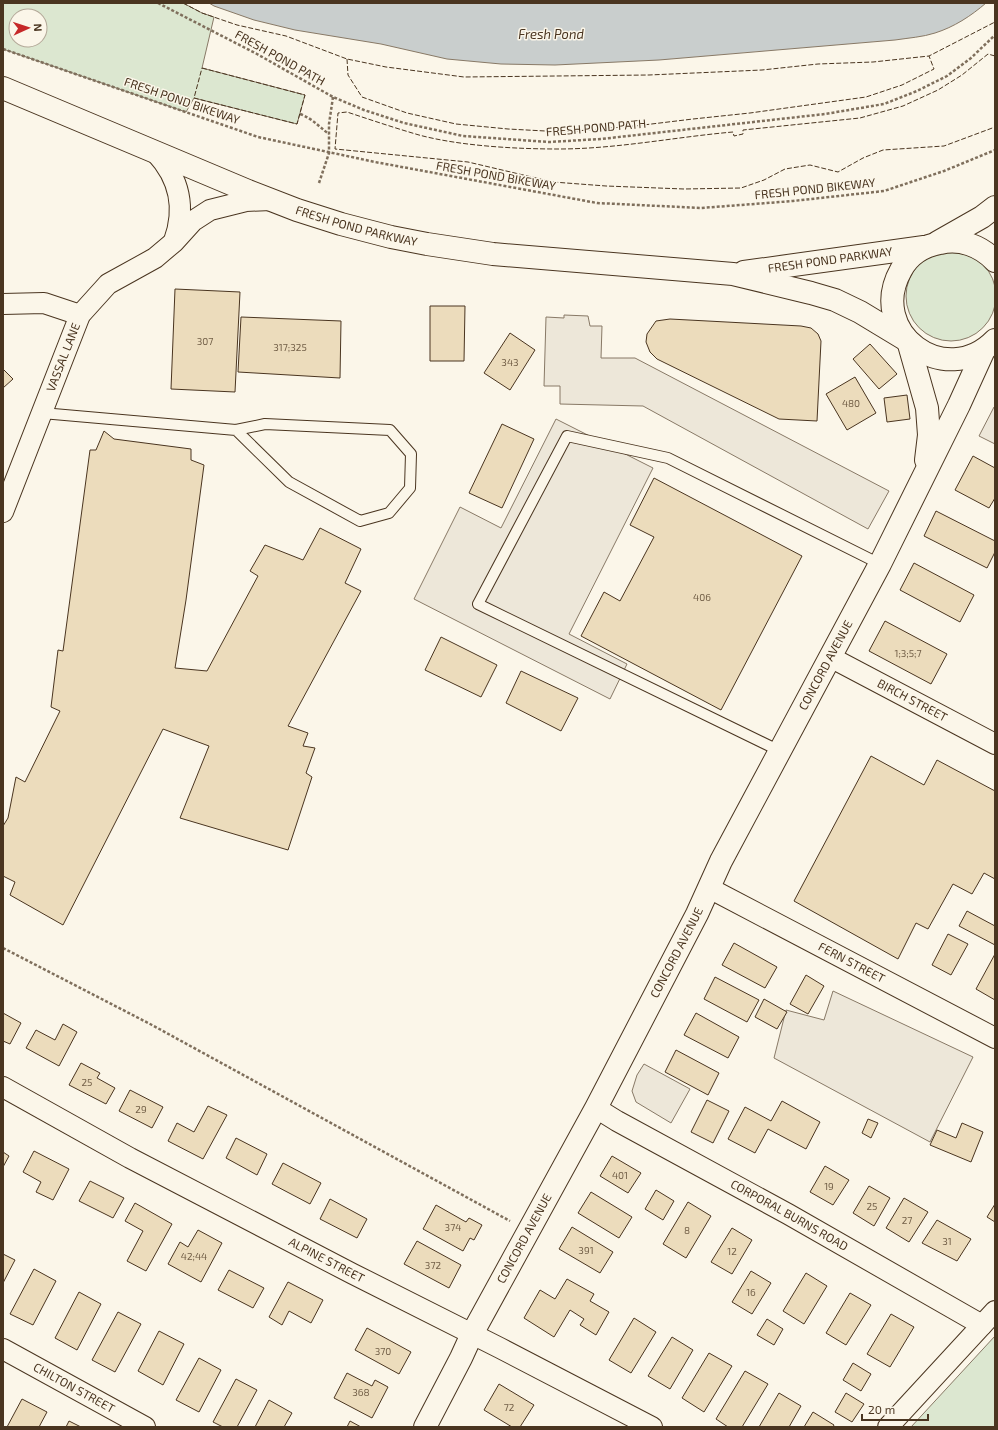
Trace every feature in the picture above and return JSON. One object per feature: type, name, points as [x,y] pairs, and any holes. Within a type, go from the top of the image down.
[{"type":"main road","name":"FRESH POND PARKWAY","points":[[3,88],[271,200],[348,226],[390,237],[434,245],[529,258],[733,274],[835,300],[860,312],[908,341]]},
{"type":"main road","points":[[989,345],[975,355],[965,358],[944,359],[924,353],[908,341],[900,330],[894,317],[892,302],[898,275],[905,263],[915,254],[995,207]]},
{"type":"main road","name":"FRESH POND PARKWAY","points":[[733,274],[958,241],[972,245],[986,252],[995,261]]},
{"type":"main road","name":"CONCORD AVENUE","points":[[908,341],[924,396],[928,421],[929,435],[924,475]]},
{"type":"main road","name":"CONCORD AVENUE","points":[[425,1427],[472,1334],[596,1108],[697,914],[722,861],[880,564],[989,345]]},
{"type":"street","points":[[156,153],[170,170],[178,190],[180,222],[174,242]]},
{"type":"street","name":"VASSAL LANE","points":[[3,512],[80,316],[108,284],[155,258],[174,242],[193,221],[210,210],[246,201],[271,200]]},
{"type":"street","points":[[3,304],[44,303],[80,316]]},
{"type":"street","name":"BIRCH STREET","points":[[830,657],[995,744]]},
{"type":"street","name":"FERN STREET","points":[[709,888],[995,1038]]},
{"type":"street","name":"ALPINE STREET","points":[[3,1087],[137,1162],[652,1427]]},
{"type":"street","name":"CORPORAL BURNS ROAD","points":[[596,1108],[617,1121],[788,1214],[988,1318]]},
{"type":"street","points":[[888,1427],[988,1318]]},
{"type":"street","name":"CHILTON STREET","points":[[3,1349],[144,1427]]},
{"type":"lane","points":[[42,413],[236,430],[265,424],[390,430],[411,454],[410,488],[389,513],[360,521],[289,482],[236,430]]},
{"type":"lane","points":[[780,751],[478,604],[568,436],[668,458],[880,564]]},
{"type":"path","name":"FRESH POND PATH","points":[[158,3],[257,54],[333,97],[364,110],[404,123],[463,136],[549,142],[601,139],[825,114],[884,104],[917,91],[947,76],[971,58],[995,35]]},
{"type":"path","name":"FRESH POND BIKEWAY","points":[[3,49],[258,137],[329,153],[597,204],[701,208],[793,201],[884,191],[944,171],[995,150]]},
{"type":"path","points":[[319,183],[329,153],[329,124],[333,97]]},
{"type":"path","points":[[300,114],[317,123],[329,134]]},
{"type":"path","points":[[3,948],[159,1029],[511,1221]]},
{"type":"green space","points":[[3,3],[183,3],[202,13],[214,17],[202,68],[305,95],[297,124],[194,98],[186,112],[3,49]]},
{"type":"green space","points":[[951,251],[968,255],[983,264],[992,279],[996,296],[992,313],[983,328],[968,337],[951,341],[934,337],[919,328],[910,313],[906,296],[910,279],[919,264],[934,255]]},
{"type":"green space","points":[[995,1336],[995,1427],[911,1427]]},
{"type":"shaded area","points":[[564,315],[588,316],[590,326],[602,326],[601,358],[635,358],[889,491],[868,529],[643,406],[560,404],[560,386],[544,386],[546,317],[564,318]]},
{"type":"shaded area","points":[[994,407],[995,408],[995,444],[979,436]]},
{"type":"shaded area","points":[[556,419],[653,468],[569,634],[627,664],[610,699],[414,599],[460,507],[501,528]]},
{"type":"shaded area","points":[[833,991],[973,1057],[930,1142],[774,1058],[786,1010],[824,1020]]},
{"type":"shaded area","points":[[644,1064],[690,1089],[671,1123],[636,1102],[632,1091],[637,1075]]},
{"type":"water","name":"Fresh Pond","points":[[209,3],[986,3],[968,17],[942,31],[895,40],[659,60],[555,65],[501,64],[447,59],[381,44],[295,30],[254,20]]},
{"type":"building","points":[[175,289],[240,292],[235,392],[171,389]]},
{"type":"building","points":[[430,306],[465,306],[464,361],[430,361]]},
{"type":"building","points":[[241,317],[341,321],[340,378],[238,372]]},
{"type":"building","points":[[670,319],[801,326],[811,328],[818,334],[821,341],[817,421],[779,419],[657,359],[650,352],[646,342],[647,334],[656,321]]},
{"type":"building","points":[[510,333],[535,350],[510,390],[484,373]]},
{"type":"building","points":[[870,344],[897,374],[879,389],[853,359]]},
{"type":"building","points":[[3,369],[13,379],[3,388]]},
{"type":"building","points":[[855,377],[876,413],[847,430],[826,394]]},
{"type":"building","points":[[907,395],[910,419],[887,422],[884,398]]},
{"type":"building","points":[[502,424],[534,439],[502,508],[469,493]]},
{"type":"building","points":[[104,431],[114,439],[191,449],[191,460],[204,465],[186,600],[175,668],[207,671],[258,576],[250,571],[265,545],[303,560],[320,528],[361,549],[345,583],[361,591],[288,726],[308,733],[303,746],[315,748],[306,773],[312,777],[288,850],[180,818],[209,746],[163,729],[63,925],[10,895],[15,882],[3,876],[3,826],[8,818],[16,777],[25,782],[60,711],[51,707],[58,650],[63,651],[90,450],[96,450]]},
{"type":"building","points":[[973,456],[995,468],[995,498],[989,508],[955,490]]},
{"type":"building","points":[[654,478],[802,556],[721,710],[581,636],[604,592],[620,601],[654,537],[630,525]]},
{"type":"building","points":[[936,511],[995,541],[995,552],[987,568],[924,536]]},
{"type":"building","points":[[914,563],[974,595],[960,622],[900,590]]},
{"type":"building","points":[[885,621],[947,654],[931,684],[869,651]]},
{"type":"building","points":[[441,637],[497,665],[481,697],[425,670]]},
{"type":"building","points":[[521,671],[578,698],[561,731],[506,703]]},
{"type":"building","points":[[871,756],[924,785],[937,760],[995,791],[995,879],[984,873],[972,894],[953,884],[928,929],[916,923],[898,959],[794,901]]},
{"type":"building","points":[[967,911],[995,926],[995,945],[959,926]]},
{"type":"building","points":[[948,934],[968,944],[951,975],[932,965]]},
{"type":"building","points":[[734,943],[777,967],[765,988],[722,965]]},
{"type":"building","points":[[995,954],[995,1000],[976,989]]},
{"type":"building","points":[[806,975],[824,986],[808,1014],[790,1004]]},
{"type":"building","points":[[715,977],[759,1000],[747,1022],[704,999]]},
{"type":"building","points":[[764,999],[787,1012],[777,1029],[755,1017]]},
{"type":"building","points":[[3,1013],[21,1023],[10,1044],[3,1041]]},
{"type":"building","points":[[696,1013],[739,1037],[728,1058],[684,1035]]},
{"type":"building","points":[[63,1024],[77,1032],[59,1066],[26,1048],[36,1030],[55,1040]]},
{"type":"building","points":[[676,1050],[719,1073],[708,1095],[665,1072]]},
{"type":"building","points":[[81,1063],[100,1073],[97,1078],[115,1088],[106,1104],[69,1085]]},
{"type":"building","points":[[130,1090],[163,1107],[152,1128],[119,1111]]},
{"type":"building","points":[[707,1100],[729,1111],[713,1143],[691,1132]]},
{"type":"building","points":[[782,1101],[820,1122],[806,1149],[768,1129],[755,1153],[728,1139],[745,1107],[771,1121]]},
{"type":"building","points":[[208,1106],[227,1115],[203,1159],[168,1141],[177,1123],[194,1132]]},
{"type":"building","points":[[868,1119],[878,1123],[871,1138],[862,1133]]},
{"type":"building","points":[[962,1123],[983,1132],[971,1162],[930,1145],[937,1130],[956,1138]]},
{"type":"building","points":[[236,1138],[267,1154],[257,1175],[226,1158]]},
{"type":"building","points":[[34,1151],[69,1169],[53,1200],[36,1192],[41,1182],[23,1172]]},
{"type":"building","points":[[3,1152],[9,1156],[3,1167]]},
{"type":"building","points":[[612,1156],[641,1173],[628,1193],[600,1176]]},
{"type":"building","points":[[283,1163],[321,1183],[310,1204],[272,1184]]},
{"type":"building","points":[[825,1166],[849,1180],[833,1205],[810,1192]]},
{"type":"building","points":[[90,1181],[124,1198],[113,1218],[79,1201]]},
{"type":"building","points":[[869,1186],[890,1198],[874,1226],[853,1213]]},
{"type":"building","points":[[656,1190],[674,1201],[663,1220],[645,1209]]},
{"type":"building","points":[[591,1192],[632,1217],[619,1238],[578,1213]]},
{"type":"building","points":[[904,1198],[928,1212],[909,1242],[886,1228]]},
{"type":"building","points":[[330,1199],[367,1219],[357,1238],[320,1219]]},
{"type":"building","points":[[688,1202],[711,1216],[686,1258],[663,1244]]},
{"type":"building","points":[[135,1203],[172,1224],[146,1271],[127,1261],[143,1231],[125,1221]]},
{"type":"building","points":[[995,1204],[995,1222],[987,1217]]},
{"type":"building","points":[[436,1205],[466,1222],[469,1218],[482,1225],[474,1240],[470,1238],[463,1251],[423,1229]]},
{"type":"building","points":[[937,1220],[971,1239],[957,1261],[922,1243]]},
{"type":"building","points":[[572,1227],[613,1252],[600,1273],[559,1249]]},
{"type":"building","points":[[732,1228],[752,1240],[732,1274],[711,1262]]},
{"type":"building","points":[[198,1230],[222,1243],[201,1282],[168,1264],[180,1242],[188,1247]]},
{"type":"building","points":[[417,1241],[461,1265],[449,1288],[404,1264]]},
{"type":"building","points":[[3,1254],[15,1260],[3,1283]]},
{"type":"building","points":[[34,1269],[56,1281],[33,1325],[10,1314]]},
{"type":"building","points":[[229,1270],[264,1288],[253,1308],[218,1290]]},
{"type":"building","points":[[751,1271],[771,1283],[752,1314],[732,1302]]},
{"type":"building","points":[[806,1273],[827,1286],[804,1324],[783,1311]]},
{"type":"building","points":[[567,1279],[594,1294],[590,1301],[609,1312],[596,1335],[580,1325],[584,1319],[570,1310],[554,1337],[524,1318],[540,1290],[555,1299]]},
{"type":"building","points":[[288,1282],[323,1300],[311,1323],[289,1311],[282,1325],[269,1317]]},
{"type":"building","points":[[79,1292],[101,1304],[77,1350],[55,1338]]},
{"type":"building","points":[[850,1293],[871,1305],[846,1345],[826,1333]]},
{"type":"building","points":[[118,1312],[141,1324],[115,1372],[92,1360]]},
{"type":"building","points":[[891,1314],[914,1327],[890,1367],[867,1354]]},
{"type":"building","points":[[634,1318],[656,1332],[631,1373],[609,1360]]},
{"type":"building","points":[[767,1319],[783,1329],[774,1345],[757,1335]]},
{"type":"building","points":[[367,1328],[411,1352],[399,1374],[355,1350]]},
{"type":"building","points":[[159,1331],[184,1344],[163,1385],[138,1371]]},
{"type":"building","points":[[672,1337],[693,1350],[670,1389],[648,1376]]},
{"type":"building","points":[[709,1353],[732,1366],[704,1412],[682,1398]]},
{"type":"building","points":[[199,1358],[221,1370],[199,1412],[176,1400]]},
{"type":"building","points":[[853,1363],[871,1374],[861,1391],[843,1380]]},
{"type":"building","points":[[745,1371],[768,1384],[742,1427],[728,1427],[716,1419]]},
{"type":"building","points":[[347,1373],[372,1386],[375,1380],[388,1387],[372,1418],[334,1398]]},
{"type":"building","points":[[236,1379],[257,1390],[237,1427],[223,1427],[213,1422]]},
{"type":"building","points":[[499,1384],[534,1405],[520,1427],[512,1427],[484,1410]]},
{"type":"building","points":[[779,1393],[801,1406],[789,1427],[759,1427]]},
{"type":"building","points":[[846,1393],[864,1404],[852,1422],[835,1412]]},
{"type":"building","points":[[22,1399],[47,1412],[39,1427],[7,1427]]},
{"type":"building","points":[[269,1400],[292,1413],[284,1427],[255,1427]]},
{"type":"building","points":[[813,1412],[834,1425],[833,1427],[804,1427]]},
{"type":"building","points":[[69,1421],[81,1427],[66,1427]]},
{"type":"building","points":[[350,1421],[361,1427],[347,1427]]},
{"type":"fence","points":[[183,3],[202,13],[237,25],[286,36],[347,59],[386,67],[464,77],[649,75],[762,70],[818,64],[873,62],[929,56],[995,22]]},
{"type":"fence","points":[[995,56],[988,54],[962,75],[938,90],[903,106],[860,118],[743,130],[743,134],[734,136],[733,132],[602,147],[558,149],[506,147],[435,139],[347,112],[338,113],[335,149],[468,162],[553,182],[684,189],[741,188],[764,180],[785,169],[810,165],[838,172],[863,158],[883,150],[944,146],[995,127]]},
{"type":"fence","points":[[347,59],[348,75],[362,97],[407,113],[456,124],[564,132],[635,126],[750,113],[866,97],[902,85],[934,69],[929,56]]},
{"type":"fence","points":[[202,68],[305,95],[297,124],[194,98],[202,68]]}]
